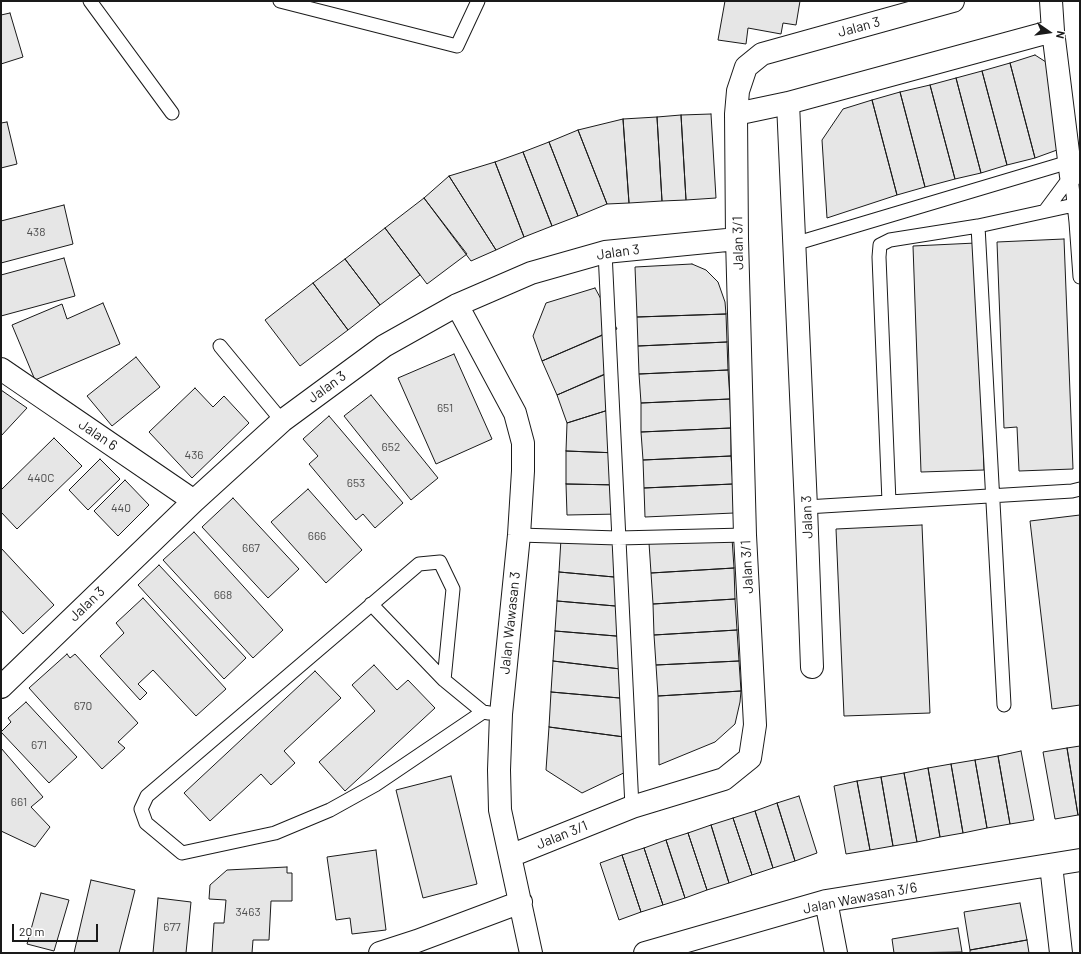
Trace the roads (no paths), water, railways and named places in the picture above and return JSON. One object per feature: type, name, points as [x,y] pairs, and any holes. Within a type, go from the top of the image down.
[{"type":"street","name":"Jalan 3","points":[[736,114],[738,91],[746,67],[762,54],[953,1]]},
{"type":"street","points":[[1051,1],[1053,31],[1070,169]]},
{"type":"street","points":[[736,114],[788,103],[1053,31]]},
{"type":"street","name":"Jalan 3","points":[[788,103],[812,667]]},
{"type":"street","name":"Jalan 3/1","points":[[510,856],[632,807],[724,779],[750,758],[755,725],[745,535],[737,239],[736,114]]},
{"type":"street","name":"Jalan 3","points":[[1,688],[194,501],[282,420],[384,346],[457,305],[531,273],[605,252],[737,239]]},
{"type":"street","name":"Jalan Wawasan 3","points":[[457,305],[515,413],[523,443],[524,471],[519,535],[492,713],[499,770],[500,810],[531,953]]},
{"type":"street","name":"Jalan 6","points":[[1,369],[194,501]]},
{"type":"street","name":"Jalan Wawasan 3/6","points":[[644,953],[826,901],[1080,860]]},
{"type":"street","points":[[1052,865],[1061,953]]},
{"type":"street","points":[[826,901],[836,953]]},
{"type":"street","points":[[380,953],[417,941],[521,902]]},
{"type":"lane","points":[[90,1],[172,113]]},
{"type":"lane","points":[[280,1],[457,46],[478,1]]},
{"type":"lane","points":[[1070,169],[1080,277]]},
{"type":"lane","points":[[1045,211],[1070,169]]},
{"type":"lane","points":[[794,244],[1070,169]]},
{"type":"lane","points":[[889,502],[879,257],[880,245],[890,240],[978,226],[1074,205]]},
{"type":"lane","points":[[978,226],[1004,705]]},
{"type":"lane","points":[[605,252],[632,807]]},
{"type":"lane","points":[[220,346],[282,420]]},
{"type":"lane","points":[[806,507],[1072,491],[1080,489]]},
{"type":"lane","points":[[519,535],[618,538],[745,535]]},
{"type":"lane","points":[[371,604],[444,680],[492,713],[375,785],[330,810],[275,833],[182,853],[146,823],[141,809],[147,796],[371,604],[419,564],[440,562],[453,589],[444,680]]}]
